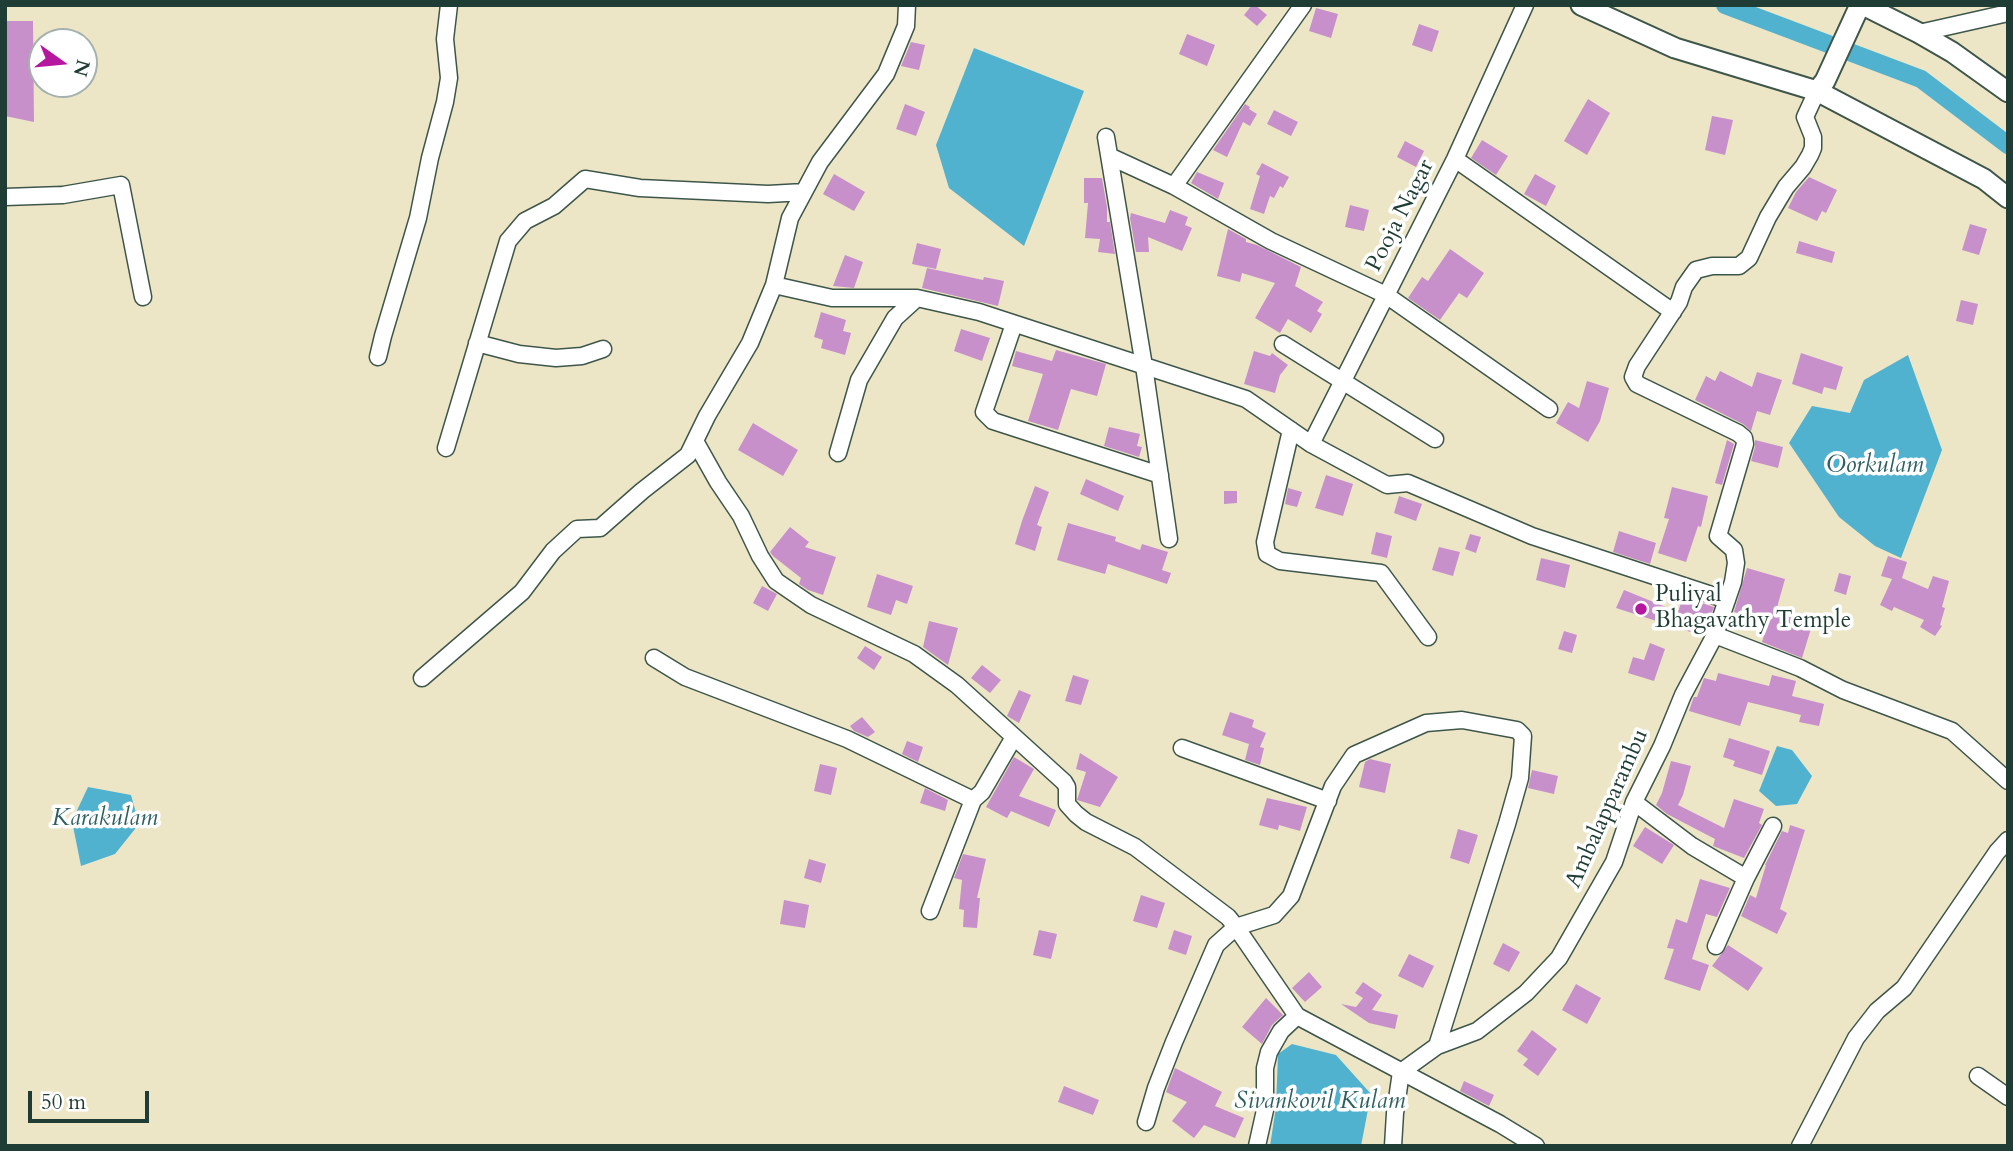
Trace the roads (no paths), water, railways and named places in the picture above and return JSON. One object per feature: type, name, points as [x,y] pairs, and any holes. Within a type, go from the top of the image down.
[{"type":"street","points":[[378,357],[418,218],[445,102],[449,78],[445,39],[449,5]]},
{"type":"street","points":[[422,678],[522,592],[553,551],[577,529],[600,528],[688,455],[707,416],[750,343],[774,285],[790,218],[820,162],[886,74],[906,26],[907,5]]},
{"type":"street","points":[[1174,186],[1303,5]]},
{"type":"street","name":"Pooja Nagar","points":[[1311,444],[1455,159],[1525,5]]},
{"type":"street","points":[[1581,5],[1675,48],[1817,91],[1984,179],[2008,198]]},
{"type":"street","points":[[1455,159],[1673,312],[1684,287],[1696,270],[1712,266],[1739,266],[1749,258],[1768,217],[1810,155],[1813,137],[1805,117],[1859,10],[1919,33],[1952,52],[2008,92]]},
{"type":"street","points":[[1919,33],[2008,13]]},
{"type":"street","points":[[1106,137],[1169,539]]},
{"type":"street","points":[[1111,157],[1174,186],[1271,241],[1386,295],[1549,409]]},
{"type":"street","points":[[446,448],[508,241],[525,220],[554,206],[585,179],[640,188],[768,194],[804,192]]},
{"type":"street","points":[[5,197],[63,195],[121,185],[143,297]]},
{"type":"street","points":[[774,285],[832,298],[917,298],[979,312],[1246,399],[1311,444],[1387,485],[1408,484],[1532,536],[1727,600]]},
{"type":"street","points":[[838,453],[859,380],[895,318],[917,298]]},
{"type":"street","name":"Ambalapparambu","points":[[1401,1072],[1437,1046],[1477,1031],[1526,993],[1559,958],[1614,862],[1634,802],[1662,746],[1683,695],[1715,635],[1733,582],[1736,563],[1734,550],[1718,536],[1745,444],[1744,438],[1738,433],[1637,384],[1633,377],[1637,366],[1673,312]]},
{"type":"street","points":[[1014,324],[984,412],[993,421],[1160,475]]},
{"type":"street","points":[[477,343],[519,354],[556,358],[582,356],[603,349]]},
{"type":"street","points":[[1283,344],[1435,439]]},
{"type":"street","points":[[1291,430],[1265,542],[1267,554],[1280,561],[1381,573],[1428,637]]},
{"type":"street","points":[[695,441],[741,516],[760,556],[776,581],[811,605],[914,654],[957,685],[1065,782],[1068,804],[1076,814],[1086,822],[1135,847],[1228,917],[1297,1016],[1500,1124],[1536,1146]]},
{"type":"street","points":[[1715,635],[1800,668],[1843,690],[1952,731],[2008,781]]},
{"type":"street","points":[[654,659],[685,677],[847,739],[973,800]]},
{"type":"street","points":[[1146,1122],[1174,1042],[1216,945],[1236,927],[1274,915],[1291,895],[1333,786],[1354,755],[1426,723],[1462,720],[1517,730],[1522,736],[1520,778],[1437,1046]]},
{"type":"street","points":[[930,911],[973,800],[982,792],[1014,737]]},
{"type":"street","points":[[1182,748],[1328,802]]},
{"type":"street","points":[[1634,802],[1692,846],[1746,878]]},
{"type":"street","points":[[1716,946],[1773,826]]},
{"type":"street","points":[[1800,1146],[1856,1038],[1877,1011],[1904,988],[1997,852],[2008,840]]},
{"type":"street","points":[[1257,1146],[1265,1110],[1265,1068],[1269,1052],[1281,1031],[1297,1016]]},
{"type":"street","points":[[1393,1146],[1401,1072]]},
{"type":"street","points":[[1978,1076],[2008,1097]]},
{"type":"water","points":[[974,48],[1084,91],[1024,246],[949,188],[936,145]]},
{"type":"water","name":"Oorkulam","points":[[1908,355],[1942,450],[1901,558],[1875,546],[1839,517],[1789,443],[1812,406],[1850,413],[1864,380]]},
{"type":"water","points":[[1777,746],[1792,750],[1812,776],[1797,804],[1776,806],[1759,791]]},
{"type":"water","name":"Karakulam","points":[[88,787],[131,795],[139,824],[115,854],[81,866],[72,821]]},
{"type":"water","name":"Sivankovil Kulam","points":[[1292,1044],[1336,1055],[1371,1094],[1361,1146],[1270,1146],[1276,1107],[1278,1054]]},
{"type":"waterway","points":[[1725,5],[1921,79],[2008,145]]},
{"type":"place","name":"Puliyal Bhagavathy Temple","points":[[1641,609]]}]
